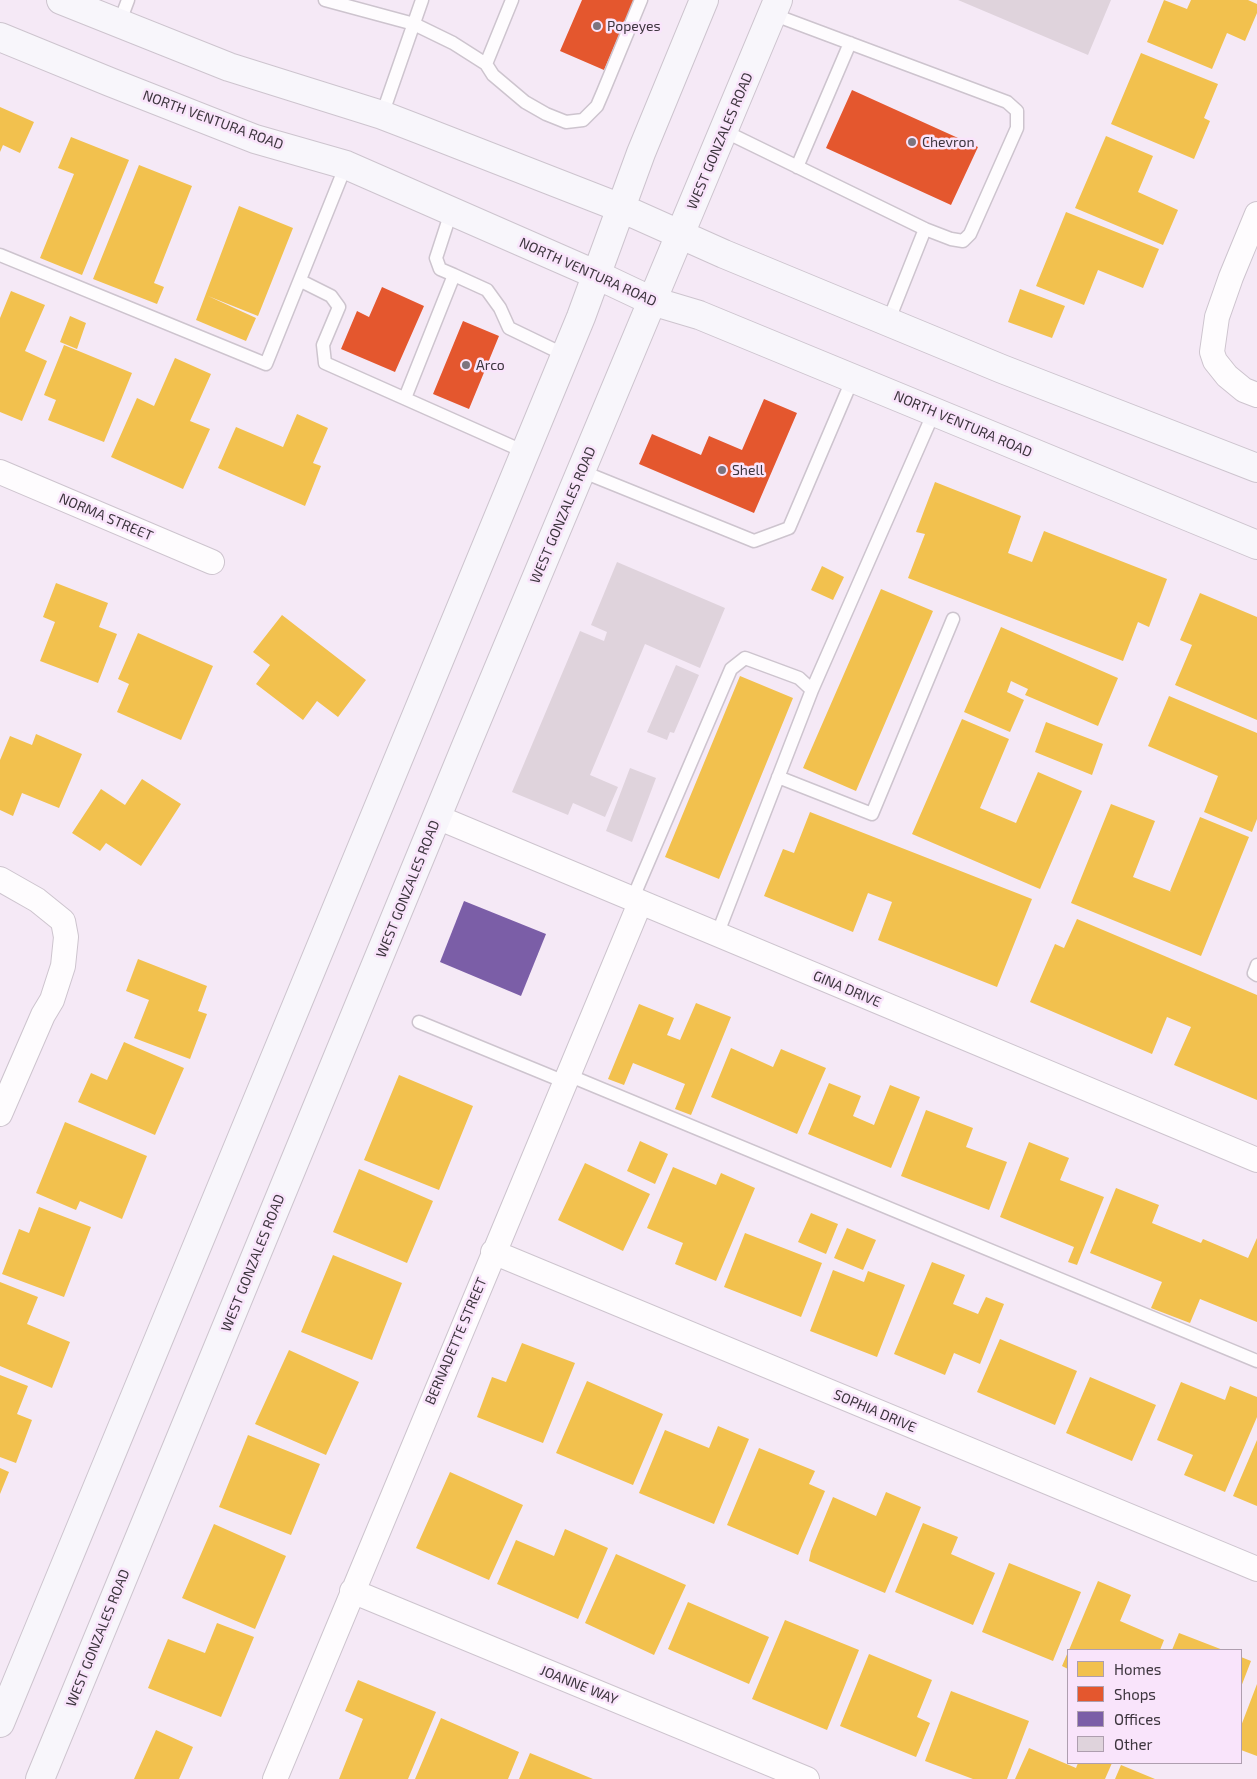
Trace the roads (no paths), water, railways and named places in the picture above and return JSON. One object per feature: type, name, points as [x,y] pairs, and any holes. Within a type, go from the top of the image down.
[{"type":"main road","points":[[61,0],[123,12],[229,67],[382,115],[621,208],[680,235],[1068,396],[1257,468]]},
{"type":"main road","points":[[0,1723],[565,355],[641,153],[704,0]]},
{"type":"main road","name":"WEST GONZALES ROAD","points":[[40,1779],[437,817],[775,7]]},
{"type":"main road","name":"NORTH VENTURA ROAD","points":[[0,37],[254,138],[346,165],[652,301],[699,315],[1257,546]]},
{"type":"street","points":[[1257,214],[1217,317],[1212,352],[1215,361],[1227,376],[1244,390],[1257,395]]},
{"type":"street","name":"NORMA STREET","points":[[0,472],[212,562]]},
{"type":"street","name":"GINA DRIVE","points":[[437,817],[1257,1160]]},
{"type":"street","points":[[0,878],[37,900],[63,921],[66,937],[63,966],[52,1000],[43,1015],[0,1114]]},
{"type":"street","name":"BERNADETTE STREET","points":[[275,1779],[566,1078],[636,901]]},
{"type":"street","name":"SOPHIA DRIVE","points":[[493,1252],[1257,1569]]},
{"type":"street","name":"JOANNE WAY","points":[[352,1591],[807,1779]]},
{"type":"lane","points":[[325,0],[414,24],[453,43],[486,64],[493,75],[525,102],[546,114],[566,122],[583,120],[597,106],[641,0]]},
{"type":"lane","points":[[382,115],[422,0]]},
{"type":"lane","points":[[486,64],[512,0]]},
{"type":"lane","points":[[724,131],[951,240],[963,241],[970,234],[1017,128],[1017,112],[1007,102],[850,43],[775,7]]},
{"type":"lane","points":[[797,167],[850,43]]},
{"type":"lane","points":[[0,255],[266,364],[301,281],[346,165]]},
{"type":"lane","points":[[451,212],[436,258],[440,269],[487,290],[500,308],[509,328],[565,355]]},
{"type":"lane","points":[[888,322],[925,228]]},
{"type":"lane","points":[[405,398],[454,275]]},
{"type":"lane","points":[[301,281],[331,296],[339,307],[323,345],[325,363],[525,452]]},
{"type":"lane","points":[[581,470],[754,541],[789,528],[853,378]]},
{"type":"lane","points":[[717,935],[812,690],[934,412]]},
{"type":"lane","points":[[778,777],[872,814],[953,619]]},
{"type":"lane","points":[[636,901],[731,669],[745,658],[799,678],[812,690]]},
{"type":"lane","points":[[1257,965],[1254,973],[1257,975]]},
{"type":"lane","points":[[419,1022],[566,1078],[1257,1361]]},
{"type":"place","name":"Popeyes","points":[[597,26]]},
{"type":"place","name":"Chevron","points":[[912,142]]},
{"type":"place","name":"Arco","points":[[466,365]]},
{"type":"place","name":"Shell","points":[[722,470]]}]
